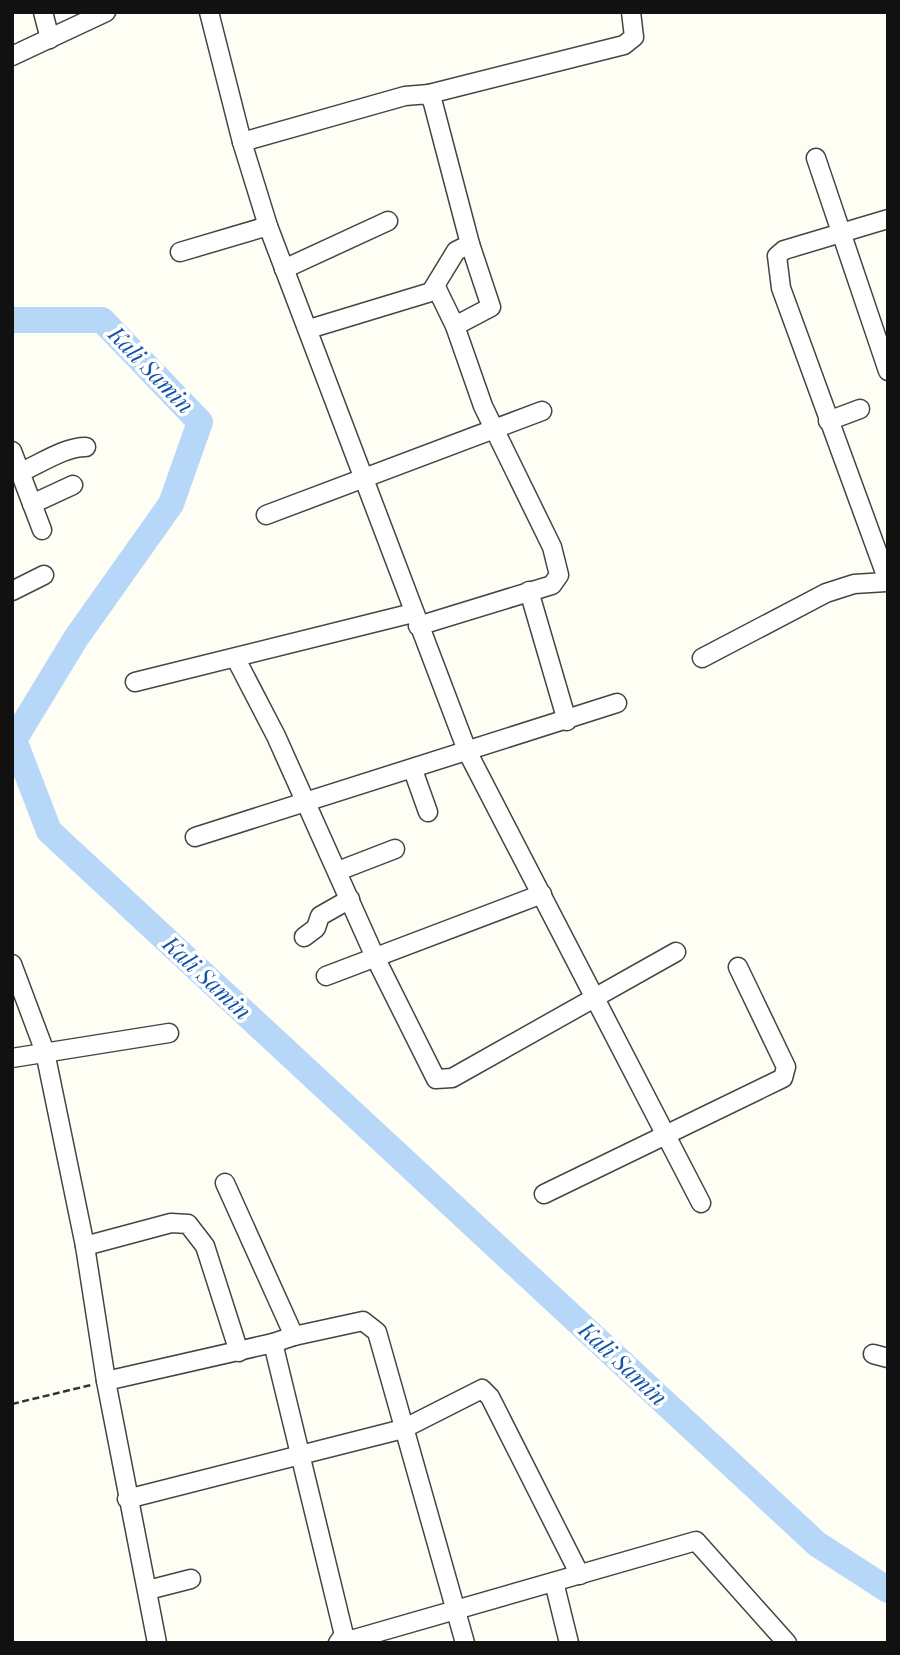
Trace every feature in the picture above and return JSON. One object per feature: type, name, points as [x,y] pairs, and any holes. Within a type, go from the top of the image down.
[{"type":"street","points":[[43,12],[50,40]]},
{"type":"street","points":[[12,56],[106,12]]},
{"type":"street","points":[[209,12],[242,142],[268,226],[468,753],[701,1203]]},
{"type":"street","points":[[242,142],[405,96],[429,94],[624,44],[634,37],[631,12]]},
{"type":"street","points":[[429,94],[470,244],[491,307],[455,326]]},
{"type":"street","points":[[816,158],[888,371]]},
{"type":"street","points":[[702,658],[826,593],[854,584],[887,581],[781,288],[777,256],[784,250],[888,219]]},
{"type":"street","points":[[284,269],[388,221]]},
{"type":"street","points":[[180,252],[268,226]]},
{"type":"street","points":[[309,329],[424,296],[436,287],[456,251],[470,244]]},
{"type":"street","points":[[135,682],[416,620],[529,591],[557,581],[556,557],[494,431],[470,374],[455,326],[436,287]]},
{"type":"street","points":[[828,421],[860,409]]},
{"type":"street","points":[[267,515],[542,411]]},
{"type":"street","points":[[21,472],[61,455],[72,447],[86,447]]},
{"type":"street","points":[[12,451],[42,530]]},
{"type":"street","points":[[32,504],[73,485]]},
{"type":"street","points":[[12,591],[44,575]]},
{"type":"street","points":[[529,591],[567,720]]},
{"type":"street","points":[[236,659],[308,803],[375,957],[432,1076],[442,1081],[676,952]]},
{"type":"street","points":[[195,837],[468,753],[617,703]]},
{"type":"street","points":[[413,770],[428,812]]},
{"type":"street","points":[[338,871],[395,849]]},
{"type":"street","points":[[326,976],[542,894]]},
{"type":"street","points":[[304,937],[316,928],[320,916],[350,899]]},
{"type":"street","points":[[12,964],[45,1052],[85,1246],[127,1499],[157,1643]]},
{"type":"street","points":[[544,1194],[783,1078],[785,1072],[780,1054],[737,967]]},
{"type":"street","points":[[12,1058],[169,1033]]},
{"type":"street","points":[[225,1183],[294,1336]]},
{"type":"street","points":[[85,1246],[172,1223],[188,1224],[205,1246],[239,1352]]},
{"type":"street","points":[[106,1381],[239,1352],[351,1322],[370,1324],[377,1332],[465,1643]]},
{"type":"street","points":[[273,1343],[346,1640],[696,1541],[787,1643]]},
{"type":"street","points":[[127,1499],[403,1429],[480,1390],[487,1391],[580,1575]]},
{"type":"street","points":[[148,1590],[191,1579]]},
{"type":"street","points":[[554,1582],[569,1643]]},
{"type":"path","points":[[12,1404],[106,1381]]},
{"type":"waterway","name":"Kali Samin","points":[[12,320],[102,320],[200,422],[171,504],[76,638],[14,740],[49,831],[817,1544],[888,1590]]}]
